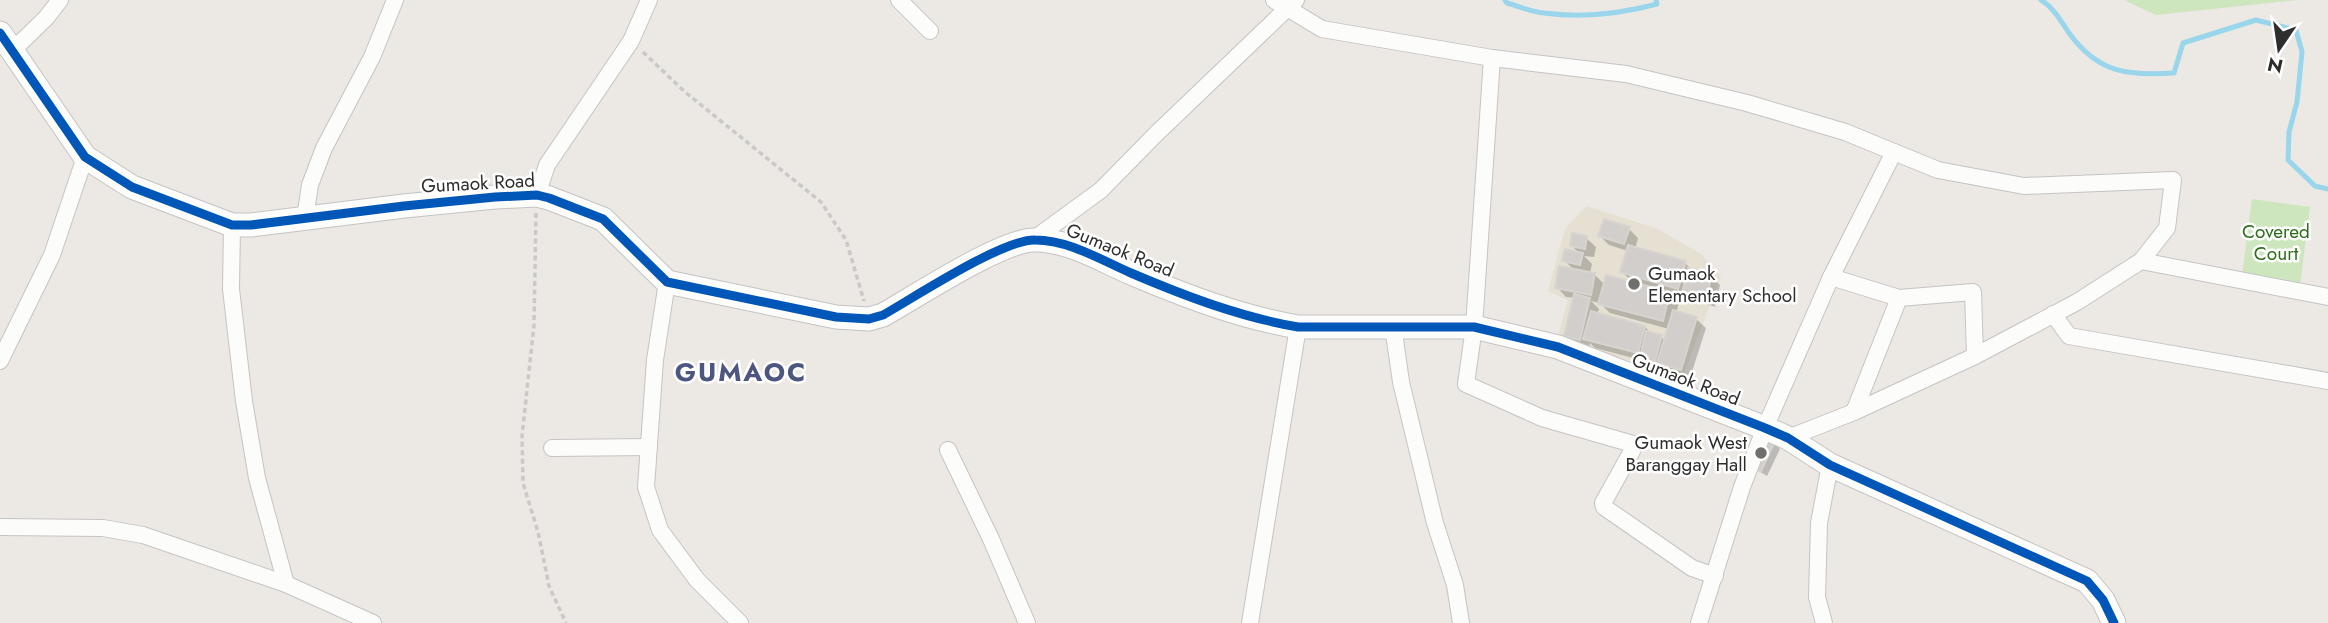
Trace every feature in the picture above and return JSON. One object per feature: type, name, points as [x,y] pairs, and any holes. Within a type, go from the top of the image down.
[{"type":"street","points":[[6,41],[46,18],[60,0]]},
{"type":"street","points":[[305,218],[310,185],[324,148],[372,57],[395,0]]},
{"type":"street","points":[[537,195],[547,165],[631,41],[649,0]]},
{"type":"street","points":[[899,0],[930,31]]},
{"type":"street","points":[[1034,239],[1101,190],[1286,3],[1322,29],[1492,58],[1640,77],[1845,132],[1938,170],[2024,186],[2173,180],[2167,228],[2141,261],[2077,302],[1975,356],[1854,412],[1788,438]]},
{"type":"street","name":"Gumaok Road","points":[[6,41],[85,157],[132,187],[232,225],[430,203],[537,195],[603,219],[667,282],[836,317],[869,319],[883,314],[1001,249],[1034,239],[1068,245],[1200,301],[1273,323],[1298,327],[1474,327],[1559,347],[1788,438],[1830,465],[2087,581],[2103,600],[2114,623]]},
{"type":"street","points":[[1492,58],[1474,327],[1466,384],[1542,418],[1633,444],[1632,451],[1603,503],[1604,507],[1692,568],[1715,576]]},
{"type":"street","points":[[1699,623],[1742,487],[1765,428],[1831,277],[1894,152]]},
{"type":"street","points":[[0,361],[52,255],[85,157]]},
{"type":"street","points":[[232,225],[231,289],[244,401],[257,478],[286,584]]},
{"type":"street","points":[[2141,261],[2328,297]]},
{"type":"street","points":[[1831,277],[1899,298],[1973,292],[1975,356]]},
{"type":"street","points":[[667,282],[655,360],[646,487],[660,530],[697,580],[740,623]]},
{"type":"street","points":[[1854,412],[1899,298]]},
{"type":"street","points":[[2053,314],[2069,336],[2328,381]]},
{"type":"street","points":[[1394,326],[1401,383],[1435,523],[1454,585],[1461,623]]},
{"type":"street","points":[[1250,623],[1254,584],[1298,327]]},
{"type":"street","points":[[552,448],[649,447]]},
{"type":"street","points":[[948,450],[991,539],[1027,623]]},
{"type":"street","points":[[1824,623],[1817,597],[1819,523],[1830,465]]},
{"type":"street","points":[[0,527],[103,528],[143,535],[286,584],[373,623]]},
{"type":"path","points":[[631,41],[685,92],[821,202],[846,240],[869,319]]},
{"type":"path","points":[[537,195],[534,325],[523,423],[523,483],[538,532],[549,586],[566,623]]},
{"type":"shaded area","name":"Gumaok Elementary School","points":[[1586,206],[1658,229],[1701,254],[1721,276],[1683,376],[1557,339],[1568,300],[1548,291],[1565,229]]},
{"type":"green space","points":[[2124,0],[2298,0],[2156,15]]},
{"type":"green space","name":"Covered Court","points":[[2252,199],[2310,207],[2300,285],[2242,276]]},
{"type":"building","points":[[1604,219],[1630,227],[1624,244],[1598,236]]},
{"type":"building","points":[[1572,233],[1587,236],[1585,249],[1570,246]]},
{"type":"building","points":[[1628,245],[1686,261],[1678,289],[1620,272]]},
{"type":"building","points":[[1565,249],[1583,253],[1580,265],[1562,261]]},
{"type":"building","points":[[1559,266],[1595,273],[1591,295],[1555,288]]},
{"type":"building","points":[[1688,268],[1712,274],[1706,299],[1682,293]]},
{"type":"building","points":[[1606,275],[1670,292],[1663,321],[1598,304]]},
{"type":"building","points":[[1574,294],[1590,298],[1580,340],[1564,336]]},
{"type":"building","points":[[1673,310],[1697,317],[1681,370],[1657,363]]},
{"type":"building","points":[[1591,311],[1645,326],[1638,353],[1583,339]]},
{"type":"building","points":[[1646,331],[1662,335],[1654,365],[1639,362]]},
{"type":"building","name":"Gumaok West Baranggay Hall","points":[[1758,434],[1775,441],[1761,471],[1748,464]]},
{"type":"waterway","points":[[1505,0],[1534,11],[1572,15],[1629,10],[1657,4],[1656,0]]},
{"type":"waterway","points":[[2041,0],[2053,10],[2091,57],[2115,69],[2142,74],[2174,73],[2183,43],[2256,20],[2296,30],[2302,52],[2297,102],[2289,132],[2288,160],[2315,186],[2328,189]]},
{"type":"cycle path","points":[[0,33],[85,157],[132,187],[232,225],[495,197],[537,195],[603,219],[667,282],[836,317],[869,319],[883,315],[981,259],[1021,242],[1035,240],[1072,247],[1192,298],[1276,323],[1298,327],[1474,327],[1558,347],[1788,438],[1830,465],[2087,581],[2103,600],[2114,623]]},
{"type":"place","name":"Gumaok Elementary School","points":[[1634,284]]},
{"type":"place","name":"Gumaok West Baranggay Hall","points":[[1761,453]]},
{"type":"district","name":"GUMAOC","points":[[741,372]]}]
